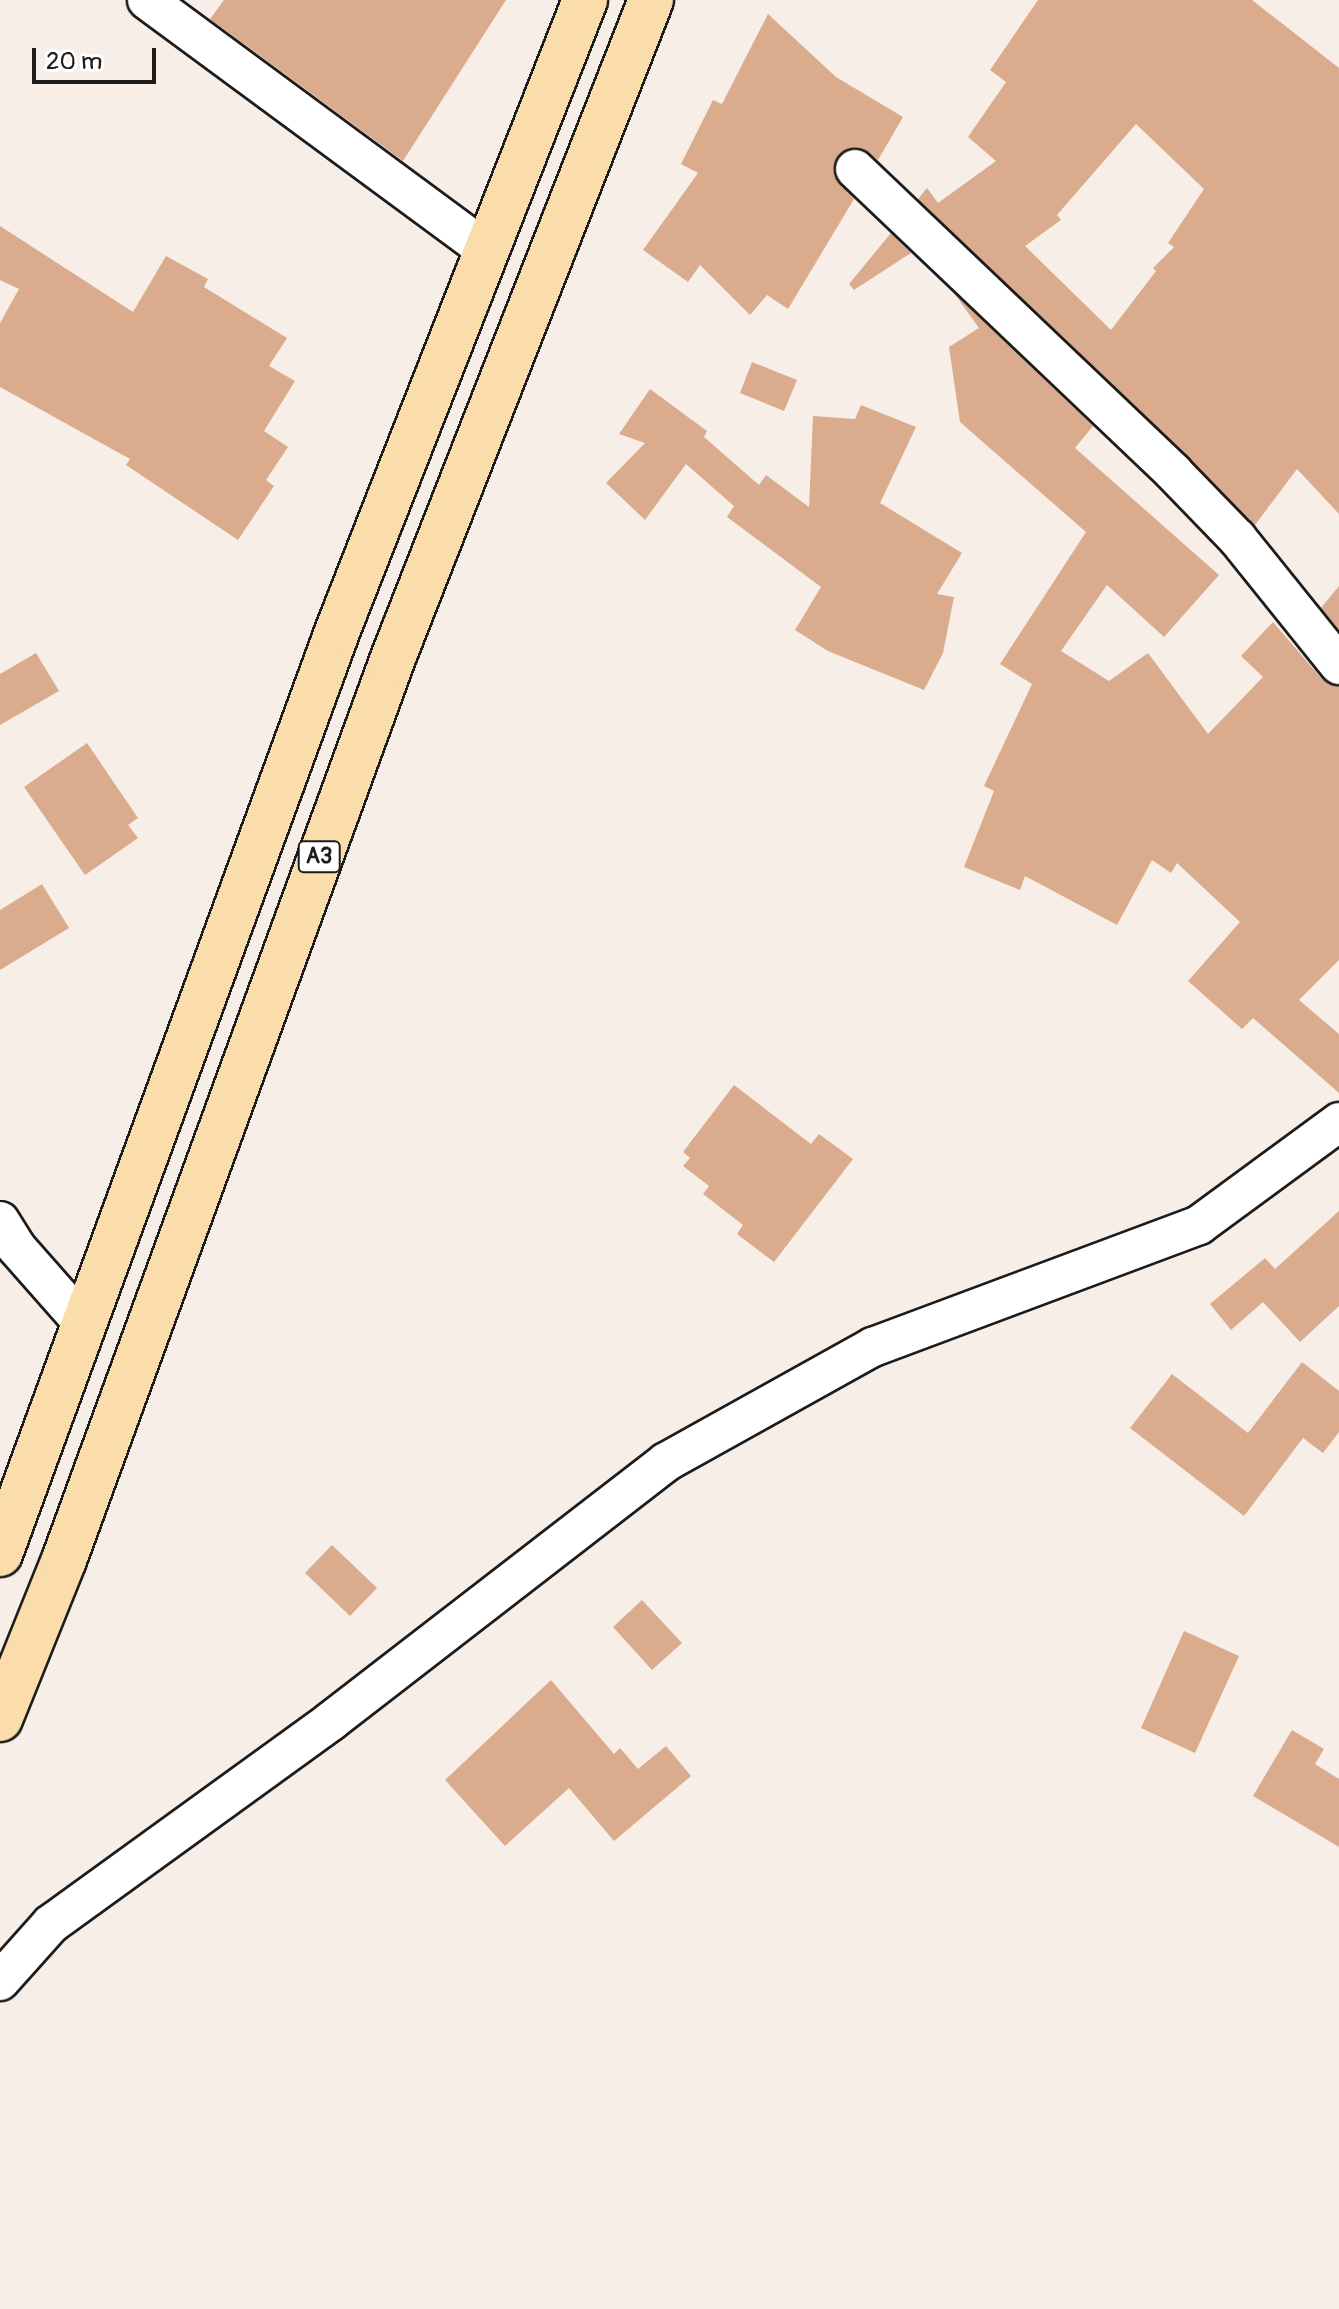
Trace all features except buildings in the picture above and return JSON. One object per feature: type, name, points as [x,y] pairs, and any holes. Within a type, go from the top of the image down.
[{"type":"highway","name":"A3","points":[[0,1554],[326,662],[485,249],[585,0]]},
{"type":"highway","name":"A3","points":[[0,1719],[64,1560],[399,643],[651,0]]},
{"type":"street","points":[[147,0],[485,249]]},
{"type":"street","points":[[855,169],[1173,472],[1237,538],[1339,665]]},
{"type":"street","points":[[0,1981],[51,1924],[331,1721],[666,1462],[873,1347],[1199,1225],[1339,1122]]},
{"type":"street","points":[[0,1221],[16,1247],[84,1324]]}]
